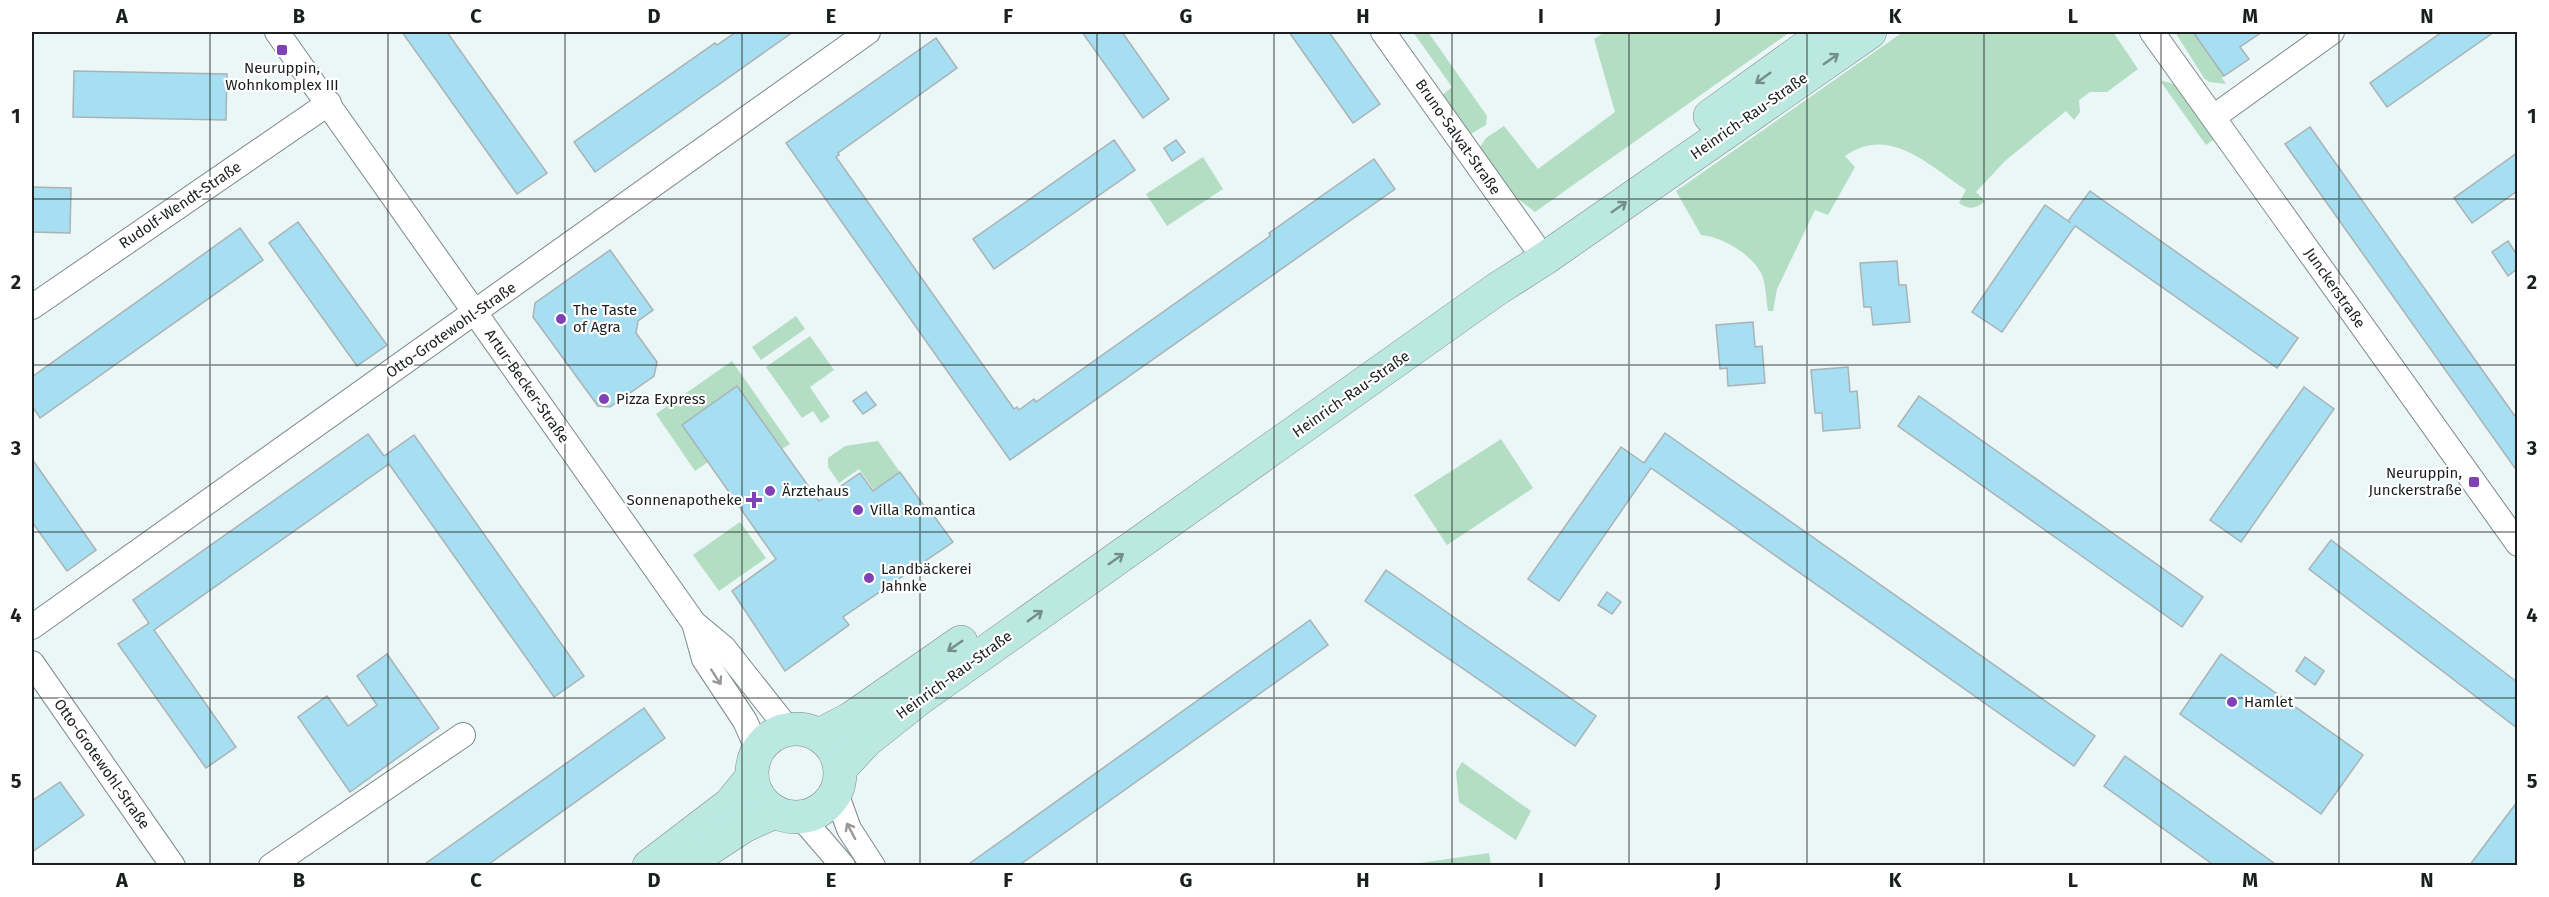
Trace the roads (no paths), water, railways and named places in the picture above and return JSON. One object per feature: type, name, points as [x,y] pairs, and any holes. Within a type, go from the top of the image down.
[{"type":"main road","name":"Heinrich-Rau-Straße","points":[[804,732],[850,719],[1533,243],[1827,32]]},
{"type":"main road","name":"Heinrich-Rau-Straße","points":[[838,780],[867,741],[919,699],[1497,289],[1544,259],[1870,32]]},
{"type":"main road","points":[[649,866],[730,804],[766,740],[804,732],[830,743],[837,754],[838,780],[827,805],[816,813],[788,814],[744,826],[683,866]]},
{"type":"main road","points":[[755,763],[756,791],[764,803],[788,814]]},
{"type":"street","name":"Artur-Becker-Straße","points":[[277,32],[694,623],[724,648],[804,732]]},
{"type":"street","name":"Otto-Grotewohl-Straße","points":[[32,627],[476,313],[727,130],[868,32]]},
{"type":"street","name":"Bruno-Salvat-Straße","points":[[1383,32],[1533,243]]},
{"type":"street","name":"Junckerstraße","points":[[2152,32],[2215,116],[2517,544]]},
{"type":"street","points":[[2215,116],[2332,32]]},
{"type":"street","name":"Rudolf-Wendt-Straße","points":[[32,307],[329,103]]},
{"type":"street","name":"Artur-Becker-Straße","points":[[694,623],[704,659],[745,721],[755,763]]},
{"type":"street","name":"Otto-Grotewohl-Straße","points":[[32,663],[173,866]]},
{"type":"street","points":[[271,866],[463,735]]},
{"type":"street","points":[[838,780],[849,829],[873,866]]},
{"type":"street","points":[[788,814],[843,866]]},
{"type":"place","name":"Neuruppin, Wohnkomplex III","points":[[282,50]]},
{"type":"place","name":"The Taste of Agra","points":[[561,319]]},
{"type":"place","name":"Pizza Express","points":[[604,399]]},
{"type":"place","name":"Neuruppin, Junckerstraße","points":[[2474,482]]},
{"type":"place","name":"Ärztehaus","points":[[770,491]]},
{"type":"place","name":"Sonnenapotheke","points":[[754,500]]},
{"type":"place","name":"Villa Romantica","points":[[858,510]]},
{"type":"place","name":"Landbäckerei Jahnke","points":[[869,578]]},
{"type":"place","name":"Hamlet","points":[[2232,702]]}]
